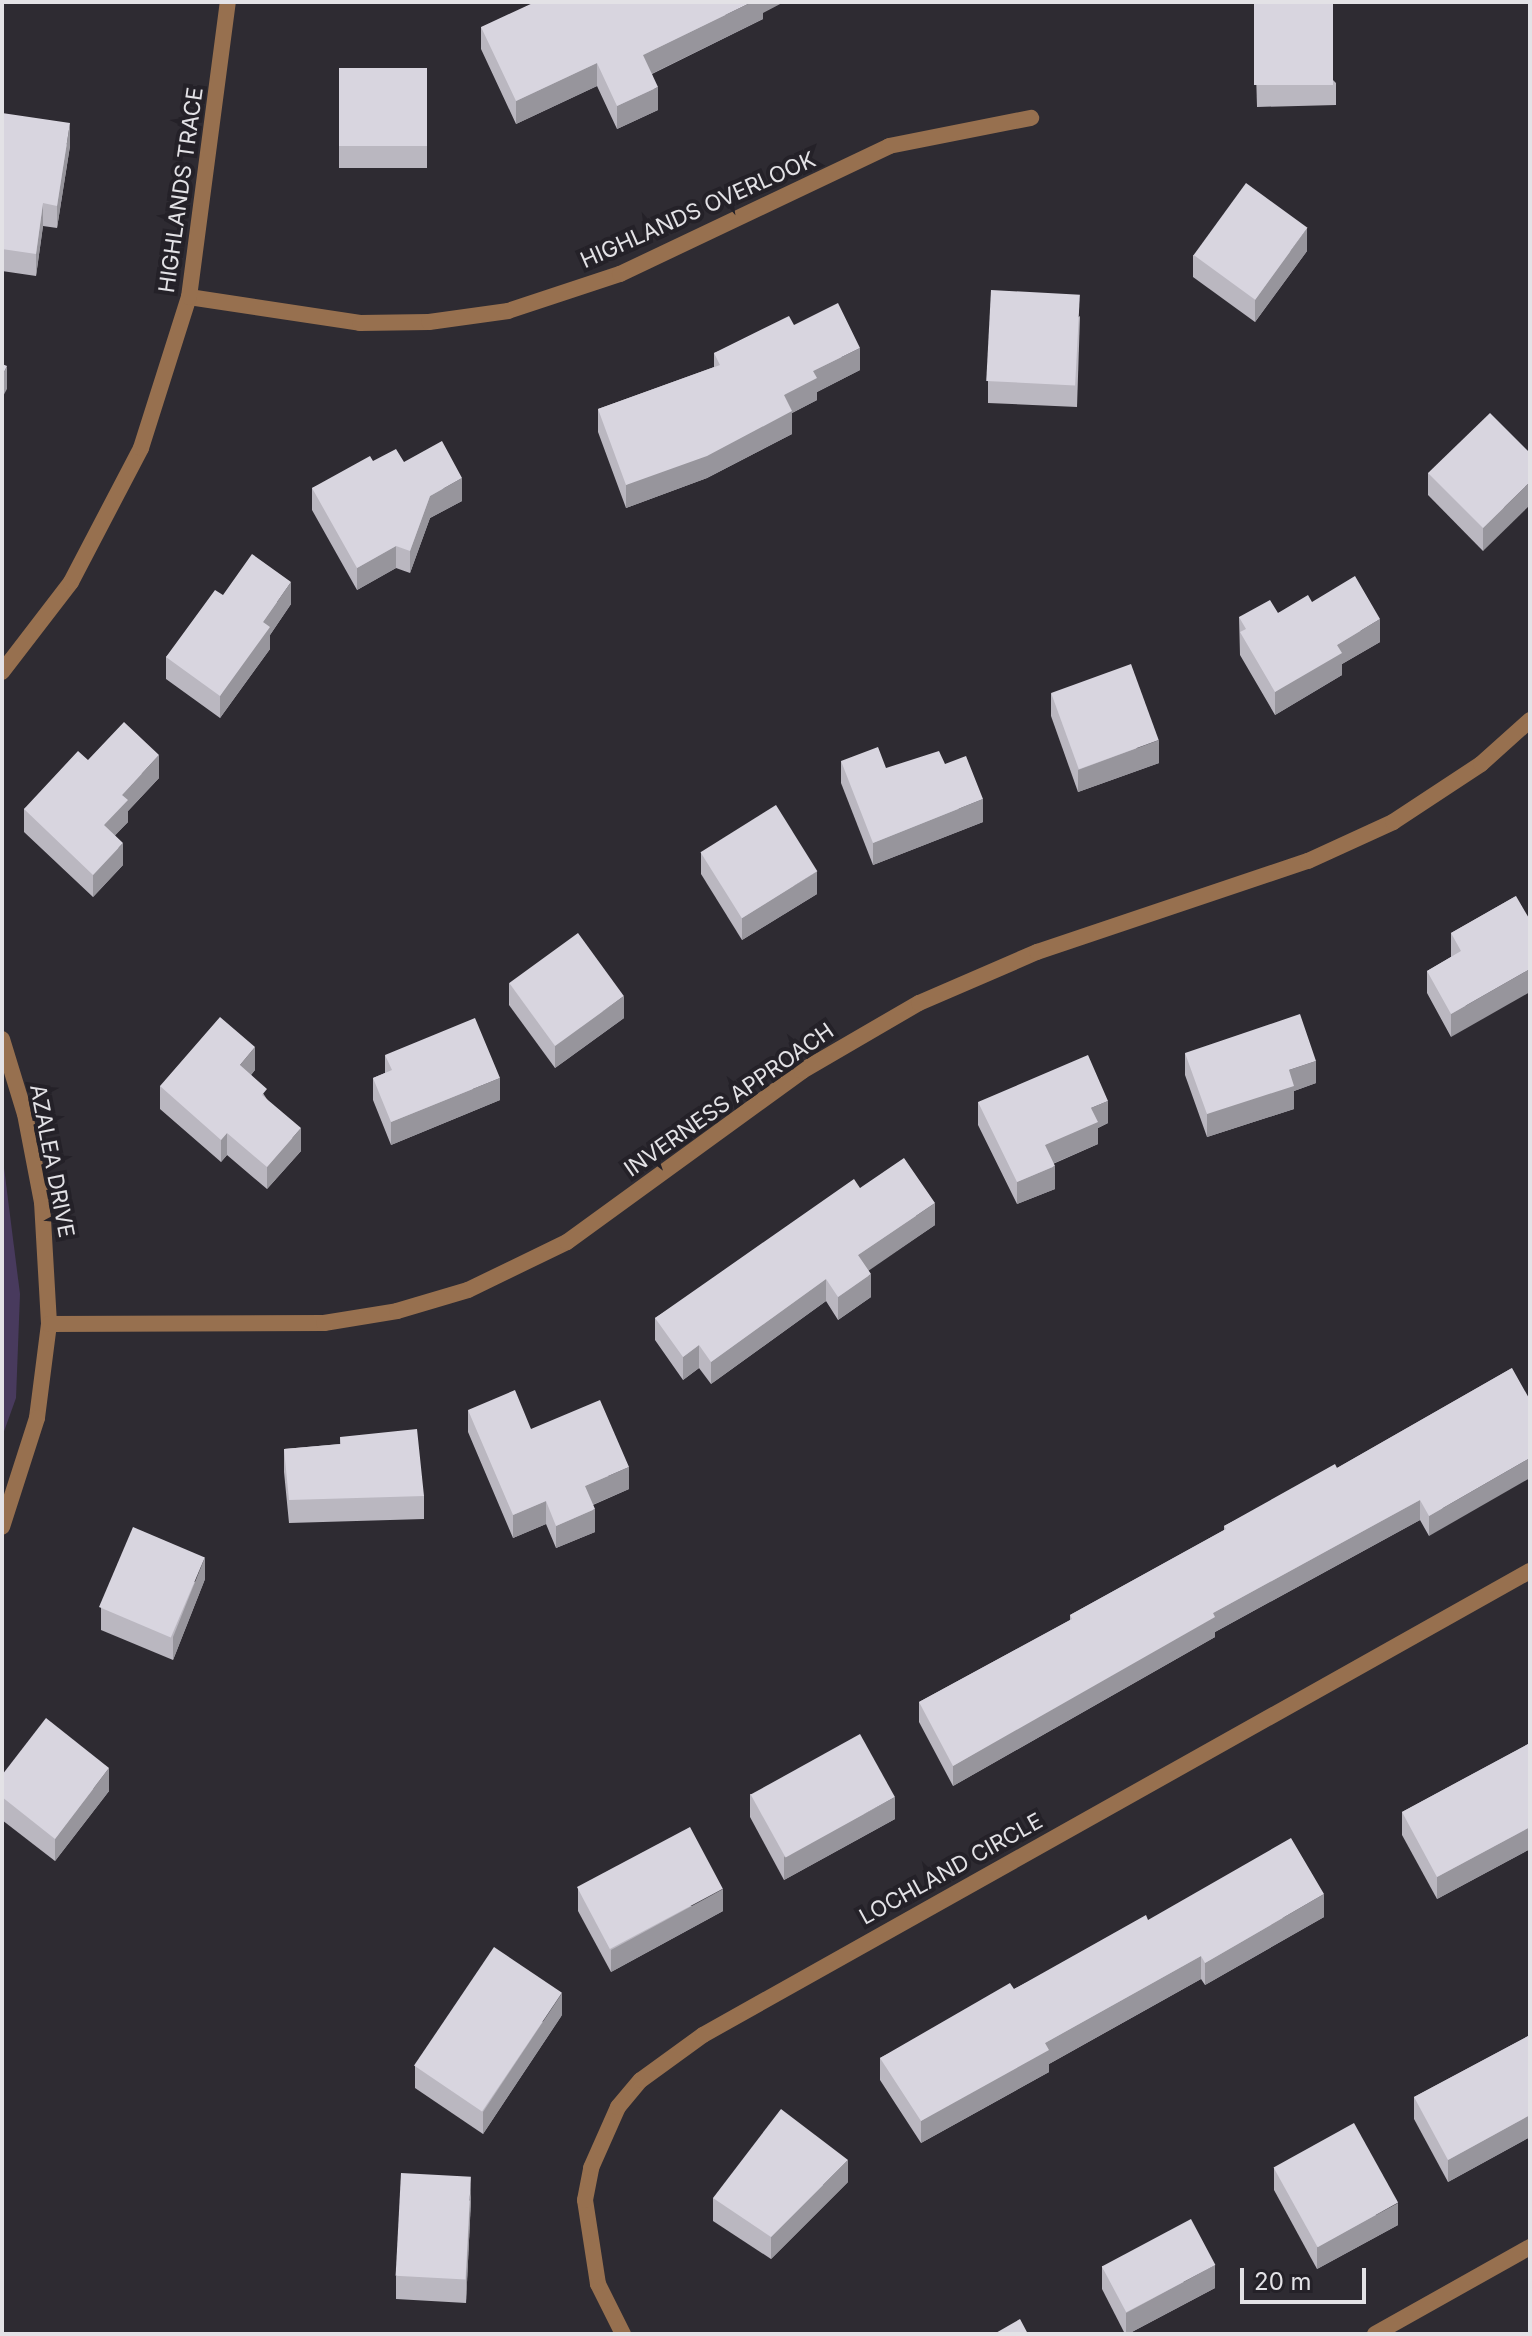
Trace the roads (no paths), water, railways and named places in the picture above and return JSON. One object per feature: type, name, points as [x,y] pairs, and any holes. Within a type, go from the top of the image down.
[{"type":"street","name":"HIGHLANDS TRACE","points":[[2,672],[71,582],[141,448],[189,297],[228,2]]},
{"type":"street","name":"HIGHLANDS OVERLOOK","points":[[189,297],[360,323],[429,322],[508,311],[620,274],[889,146],[1031,118]]},
{"type":"street","name":"INVERNESS APPROACH","points":[[49,1324],[324,1323],[397,1311],[468,1290],[567,1242],[802,1071],[919,1003],[1037,952],[1308,861],[1393,822],[1481,764],[1530,720]]},
{"type":"street","name":"AZALEA DRIVE","points":[[2,1039],[25,1114],[42,1202],[49,1324],[37,1418],[2,1527]]},
{"type":"street","name":"LOCHLAND CIRCLE","points":[[623,2334],[598,2284],[585,2200],[591,2168],[613,2117],[641,2080],[670,2056],[768,1998],[1530,1571]]},
{"type":"street","points":[[1375,2334],[1530,2247]]}]
